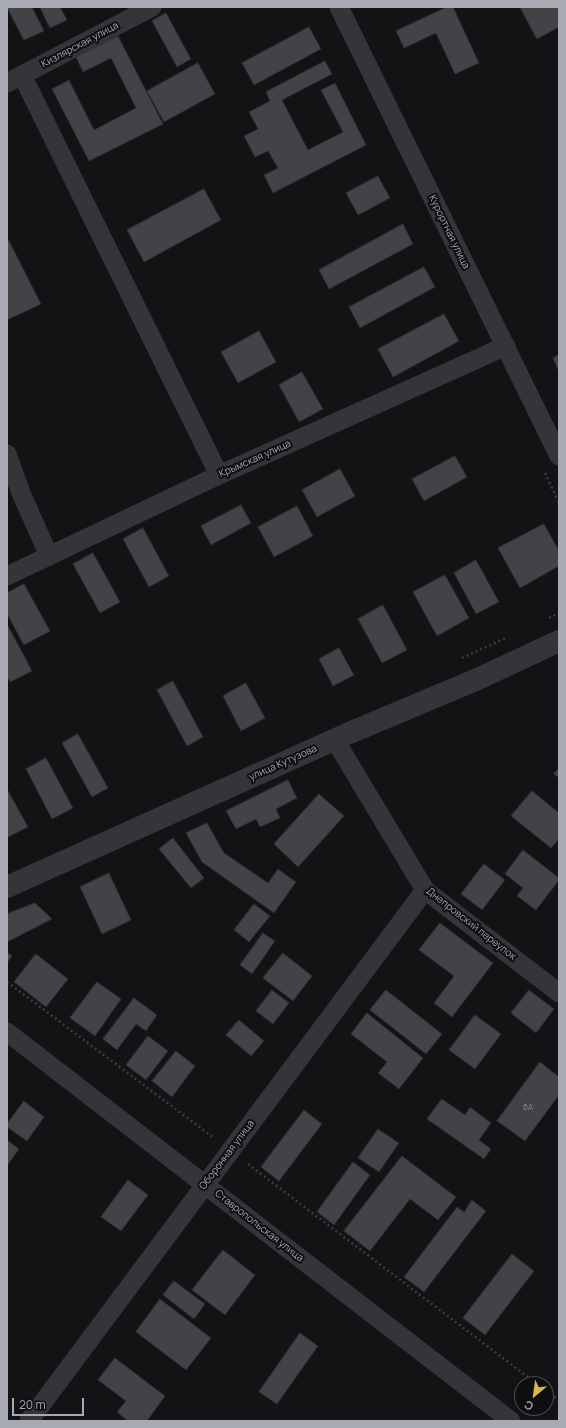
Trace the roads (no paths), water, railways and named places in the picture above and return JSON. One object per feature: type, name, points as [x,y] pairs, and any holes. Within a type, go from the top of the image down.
[{"type":"street","name":"Кизлярская улица","points":[[14,79],[152,7]]},
{"type":"street","name":"Курортная улица","points":[[340,7],[559,456]]},
{"type":"street","points":[[14,79],[219,475]]},
{"type":"street","name":"Крымская улица","points":[[7,576],[219,475],[506,346]]},
{"type":"street","points":[[7,454],[21,492],[49,556]]},
{"type":"street","name":"улица Кутузова","points":[[7,887],[335,740],[480,678],[559,641]]},
{"type":"street","name":"Днепровский переулок","points":[[335,740],[425,890],[559,993]]},
{"type":"street","name":"Оборонная улица","points":[[29,1421],[425,890]]},
{"type":"street","name":"Ставропольская улица","points":[[7,1032],[511,1421]]}]
